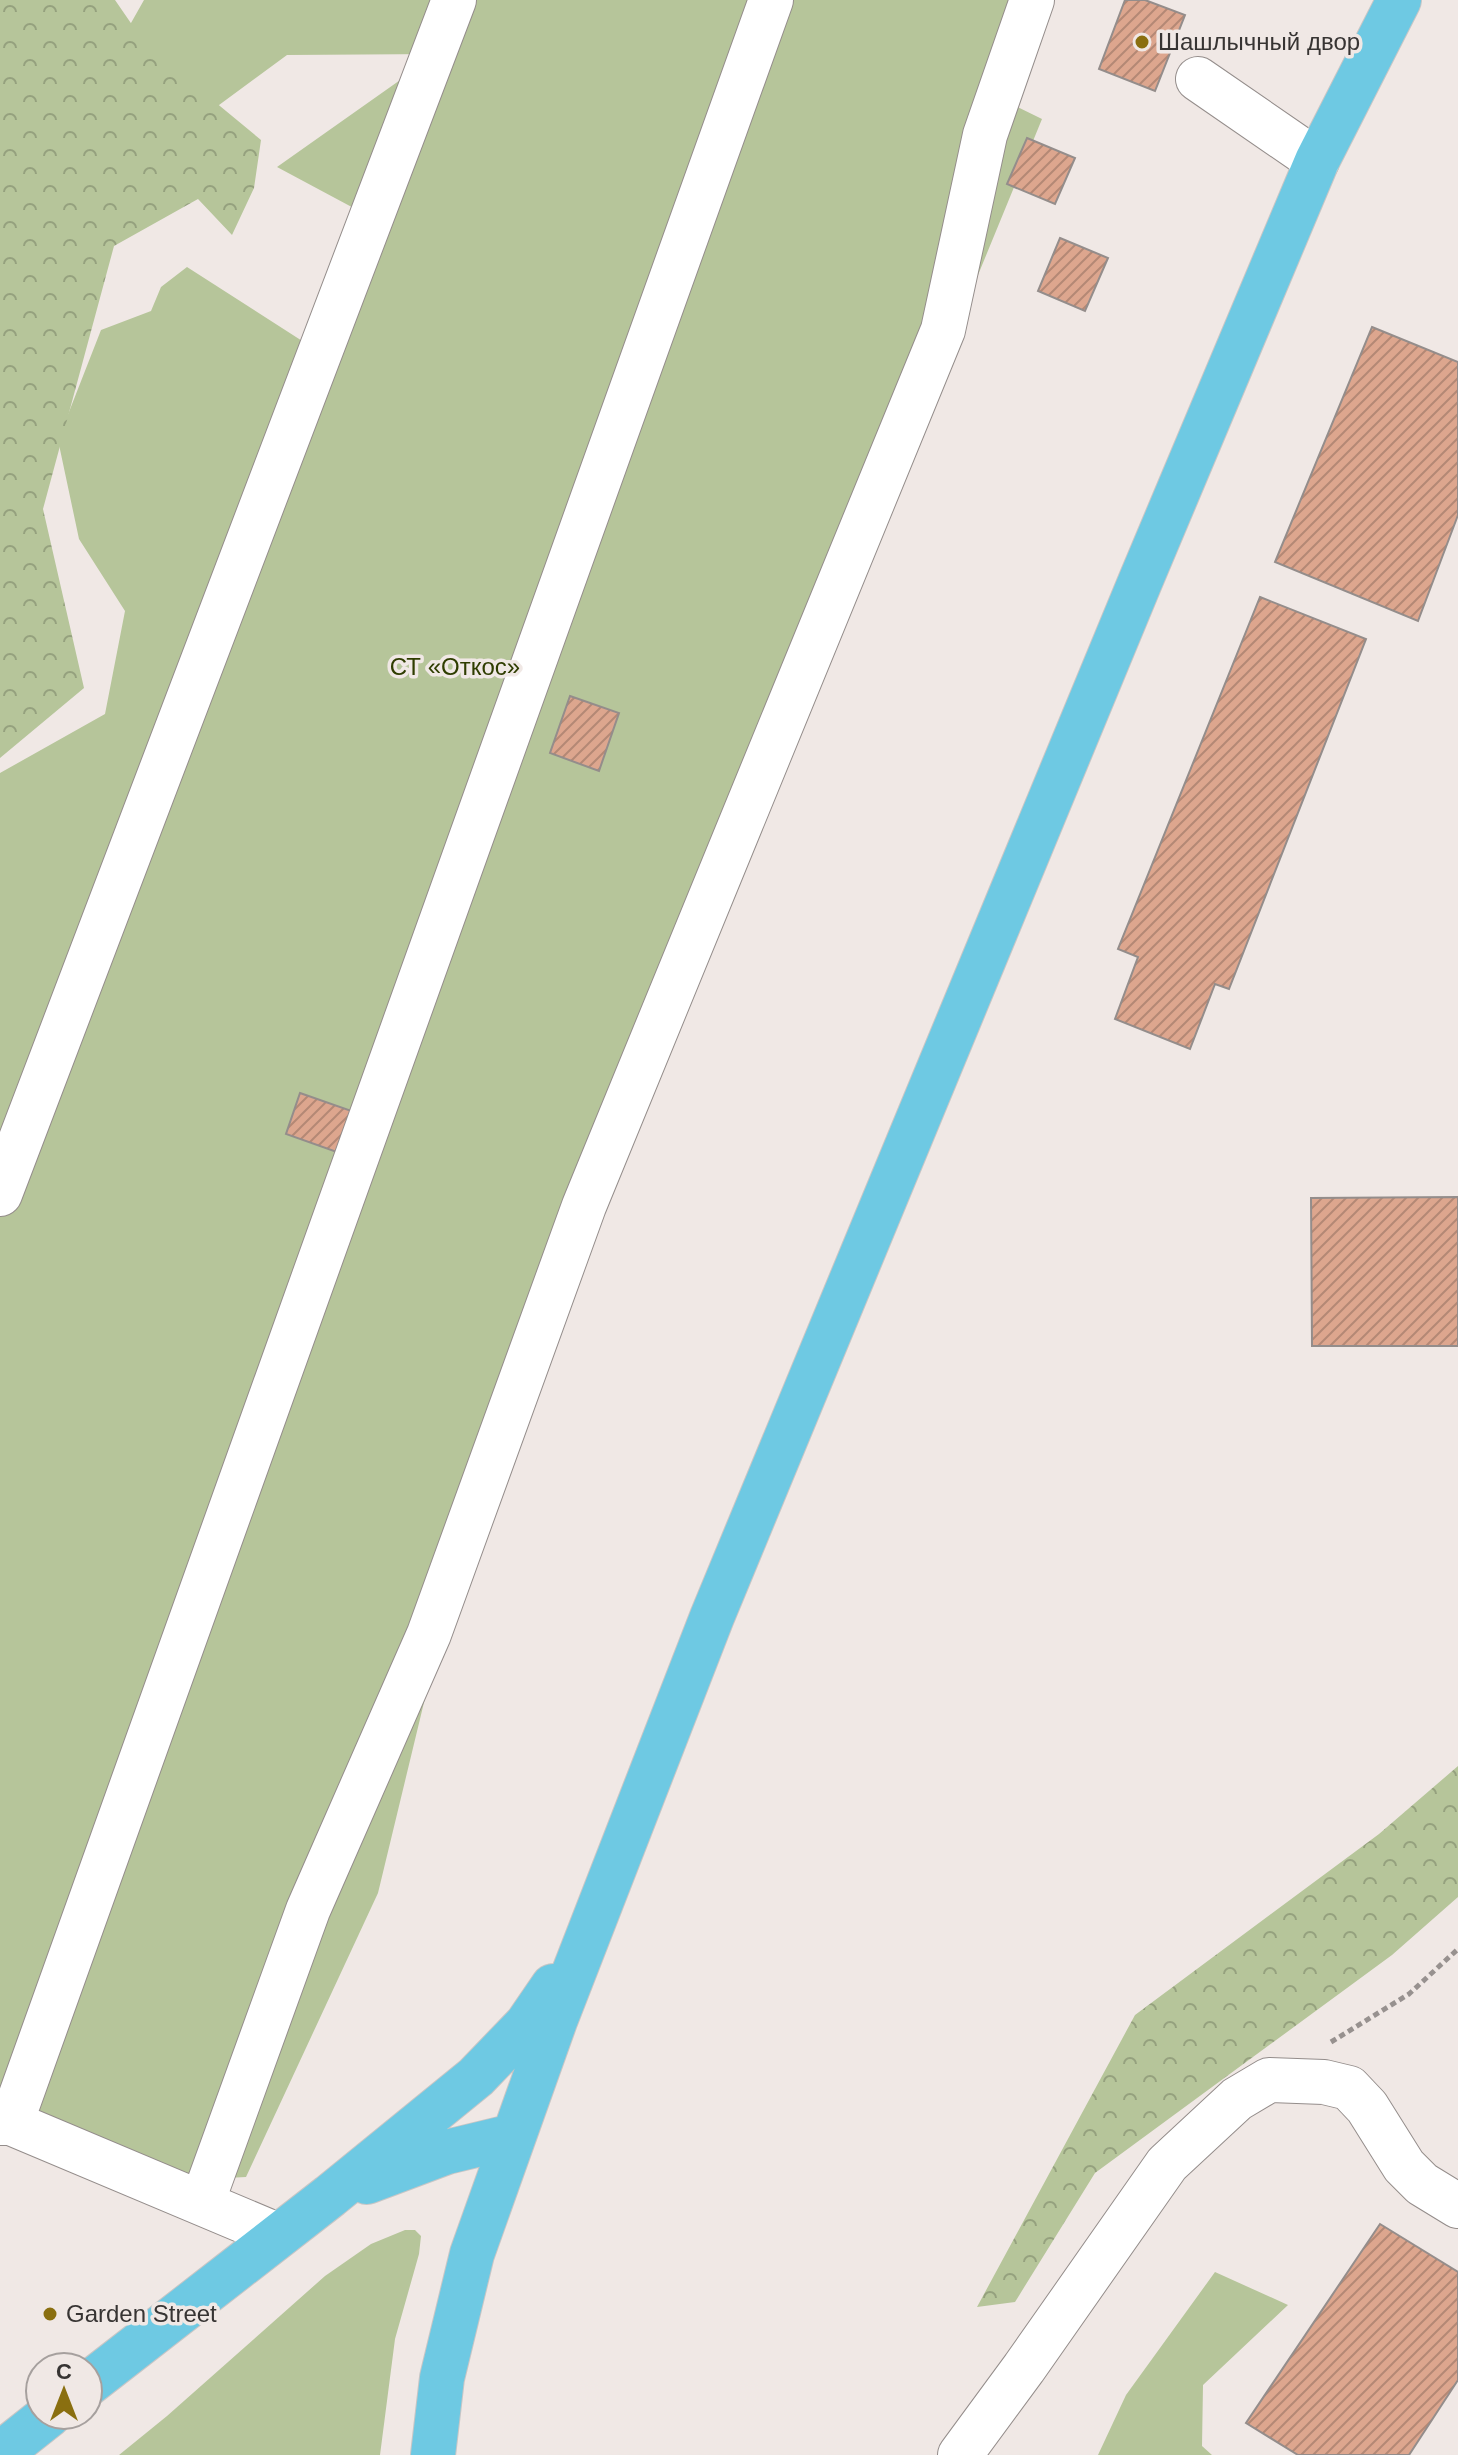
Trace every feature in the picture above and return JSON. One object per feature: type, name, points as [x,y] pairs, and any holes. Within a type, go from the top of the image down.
[{"type":"main road","points":[[433,2455],[442,2378],[472,2254],[513,2136],[718,1602],[1317,161],[1398,0]]},
{"type":"main road","points":[[104,2371],[330,2196],[476,2077],[527,2024],[590,1932]]},
{"type":"main road","points":[[330,2196],[447,2152],[513,2136]]},
{"type":"main road","points":[[0,2454],[29,2431]]},
{"type":"street","points":[[0,1194],[454,0]]},
{"type":"street","points":[[277,2235],[5,2123],[771,0]]},
{"type":"street","points":[[202,2203],[308,1910],[429,1634],[584,1206],[943,330],[985,135],[1032,0]]},
{"type":"street","points":[[1198,79],[1317,161]]},
{"type":"street","points":[[960,2455],[1167,2164],[1237,2099],[1269,2080],[1324,2082],[1349,2088],[1367,2107],[1404,2166],[1422,2184],[1458,2206]]},
{"type":"path","points":[[1269,2080],[1409,1994],[1458,1949]]},
{"type":"green space","points":[[0,0],[115,0],[146,45],[261,140],[254,188],[232,235],[198,199],[114,246],[43,509],[84,688],[0,758]]},
{"type":"green space","name":"СТ «Откос»","points":[[144,0],[1039,0],[999,98],[1042,119],[469,1516],[378,1893],[246,2177],[165,2181],[0,2133],[0,773],[105,714],[125,611],[79,539],[58,440],[101,330],[151,311],[161,287],[187,267],[324,355],[376,220],[277,167],[437,54],[287,55],[139,164],[88,99]]},
{"type":"green space","points":[[1458,1766],[1458,1897],[1392,1955],[1095,2173],[1015,2302],[977,2307],[1135,2015],[1379,1834]]},
{"type":"green space","points":[[405,2230],[415,2230],[421,2236],[419,2254],[395,2339],[380,2455],[119,2455],[325,2276],[371,2244]]},
{"type":"green space","points":[[1215,2272],[1288,2305],[1203,2385],[1202,2446],[1212,2455],[1098,2455],[1126,2395]]},
{"type":"building","name":"Шашлычный двор","points":[[1125,0],[1145,0],[1185,15],[1155,91],[1099,69]]},
{"type":"building","points":[[1027,138],[1075,158],[1055,204],[1007,184]]},
{"type":"building","points":[[1060,238],[1108,258],[1085,311],[1038,291]]},
{"type":"building","points":[[1372,327],[1458,362],[1458,515],[1418,621],[1275,562]]},
{"type":"building","points":[[1260,597],[1366,639],[1229,989],[1215,984],[1190,1049],[1115,1019],[1138,957],[1118,949]]},
{"type":"building","points":[[570,696],[619,713],[599,771],[550,753]]},
{"type":"building","points":[[300,1093],[363,1115],[348,1156],[286,1134]]},
{"type":"building","points":[[1458,1197],[1458,1346],[1312,1346],[1311,1198]]},
{"type":"building","points":[[1380,2224],[1458,2272],[1458,2380],[1409,2455],[1298,2455],[1246,2423]]},
{"type":"place","name":"Шашлычный двор","points":[[1142,42]]},
{"type":"place","name":"Garden Street","points":[[50,2314]]}]
